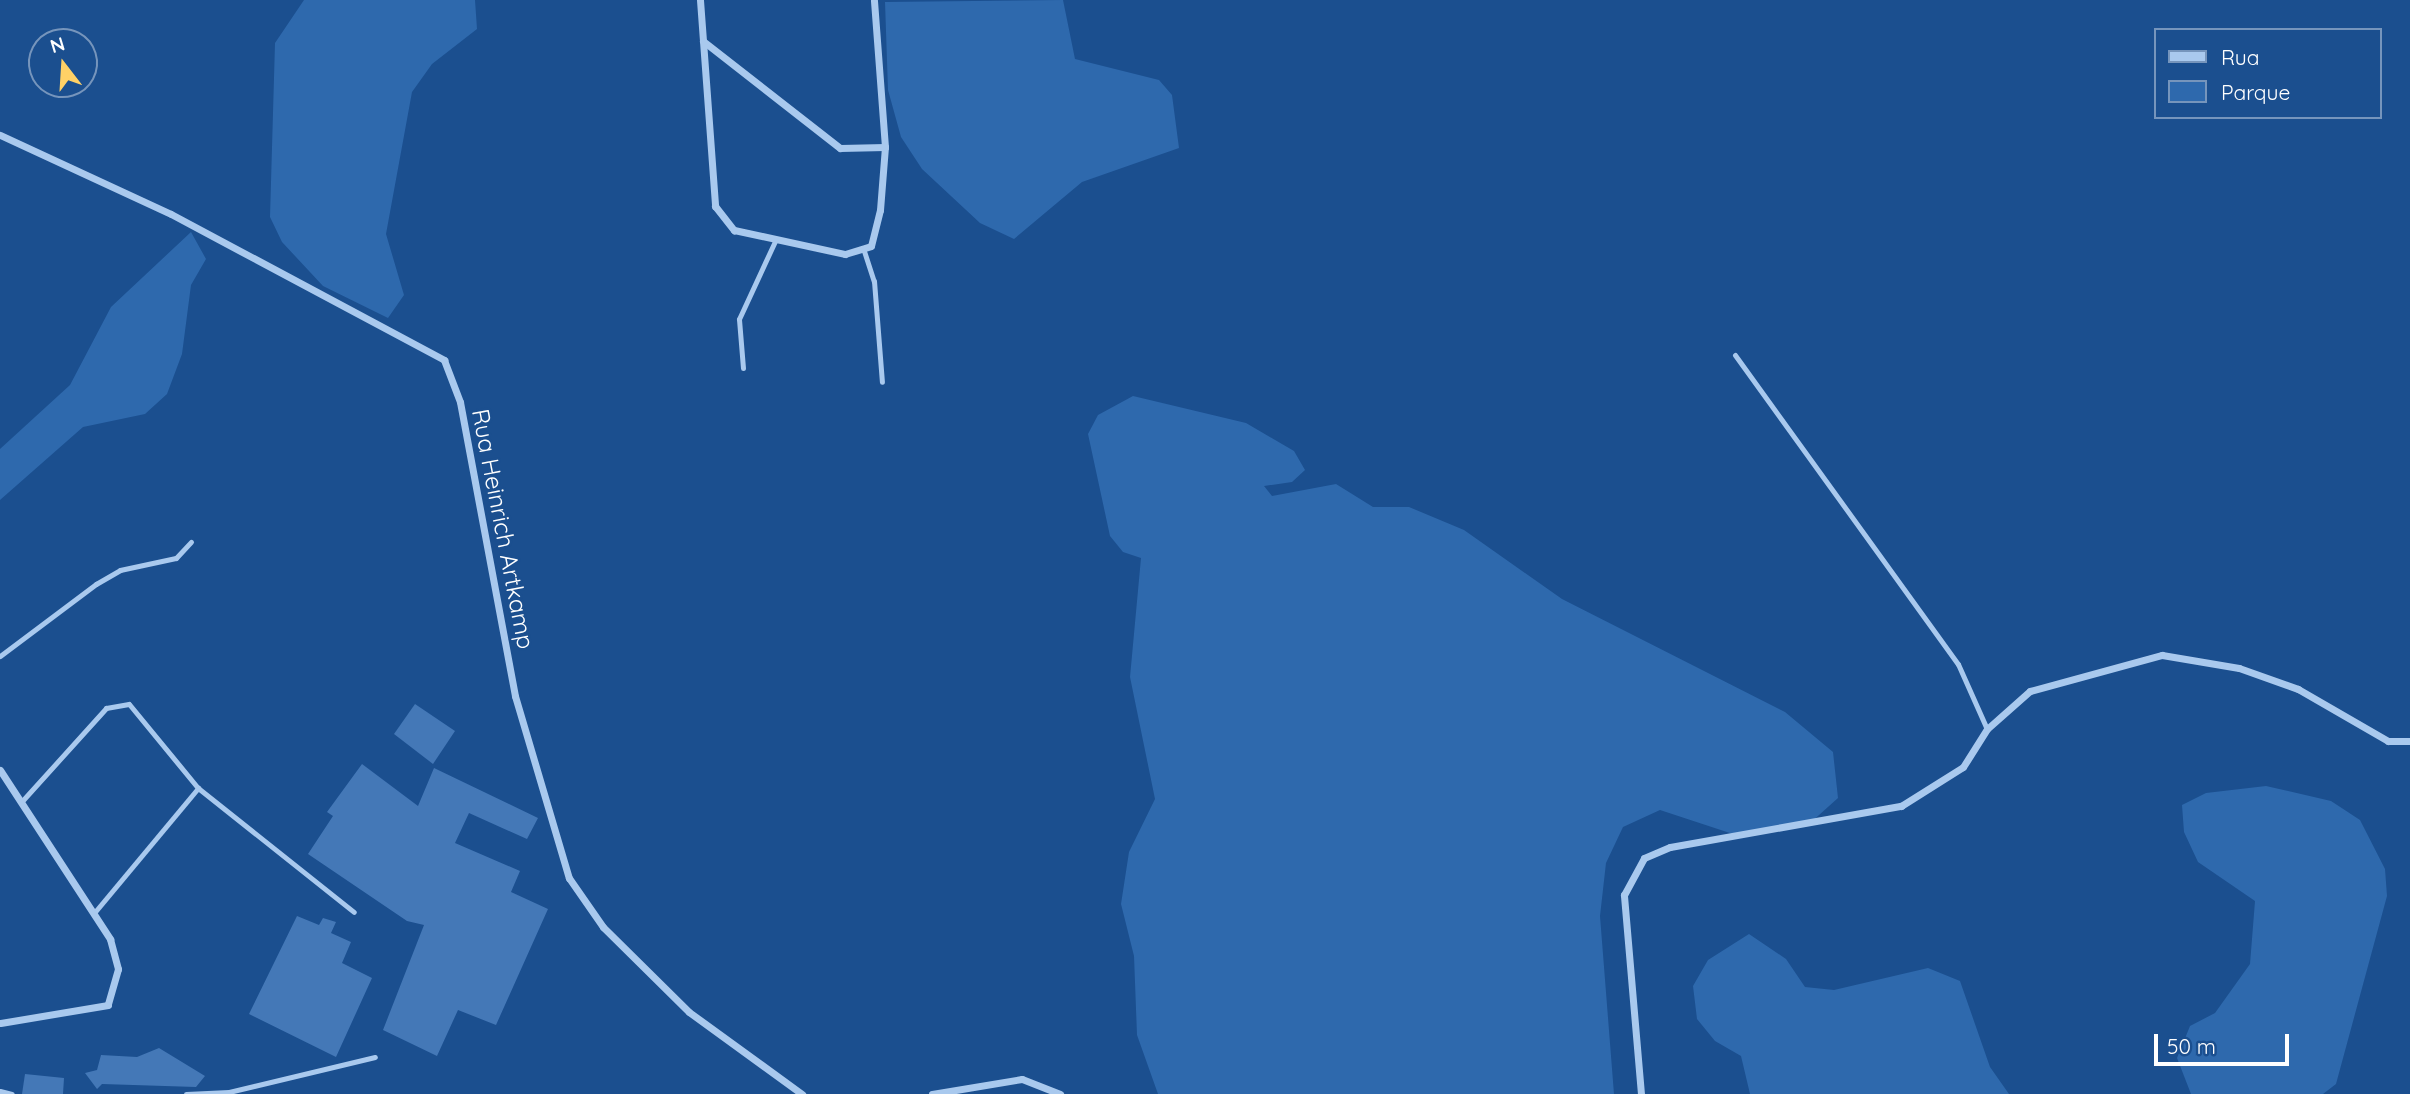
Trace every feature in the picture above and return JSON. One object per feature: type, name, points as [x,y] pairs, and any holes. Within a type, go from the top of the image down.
[{"type":"street","points":[[700,0],[715,206],[734,230],[845,254],[864,251],[877,222],[885,147],[874,0]]},
{"type":"street","points":[[703,41],[822,138],[858,152],[885,147]]},
{"type":"street","name":"Rua Heinrich Artkamp","points":[[0,135],[172,214],[444,360],[460,402],[515,696],[569,878],[603,927],[689,1012],[802,1094]]},
{"type":"street","points":[[1641,1094],[1624,895],[1644,858],[1670,847],[1901,806],[1963,768],[1987,729],[2031,691],[2162,655],[2239,668],[2298,689],[2388,741],[2410,741]]},
{"type":"street","points":[[0,770],[23,800],[94,913],[118,968],[108,1005],[0,1023]]},
{"type":"street","points":[[932,1094],[1022,1079],[1060,1094]]},
{"type":"lane","points":[[743,368],[739,319],[775,241]]},
{"type":"lane","points":[[864,251],[874,281],[882,382]]},
{"type":"lane","points":[[1735,355],[1958,664],[1987,729]]},
{"type":"lane","points":[[0,656],[96,584],[120,570],[176,558],[191,542]]},
{"type":"lane","points":[[23,800],[106,708],[130,704],[198,788],[354,912]]},
{"type":"lane","points":[[94,913],[198,788]]},
{"type":"lane","points":[[186,1094],[229,1092],[375,1057]]},
{"type":"lane","points":[[0,1091],[12,1094]]},
{"type":"green space","points":[[304,0],[475,0],[477,29],[432,64],[412,92],[386,234],[404,295],[388,318],[323,286],[282,242],[270,217],[275,43]]},
{"type":"green space","points":[[1063,0],[1075,59],[1159,80],[1172,95],[1179,148],[1082,182],[1014,239],[980,223],[922,169],[901,137],[888,90],[885,2]]},
{"type":"green space","points":[[191,232],[206,259],[191,285],[182,354],[167,394],[145,414],[83,427],[0,500],[0,449],[70,385],[111,307]]},
{"type":"green space","points":[[1133,396],[1246,423],[1294,451],[1305,470],[1292,482],[1264,486],[1272,496],[1336,484],[1373,507],[1409,507],[1464,530],[1562,599],[1785,712],[1833,752],[1838,798],[1809,824],[1739,836],[1660,810],[1623,827],[1606,863],[1600,916],[1614,1094],[1158,1094],[1137,1035],[1134,956],[1121,904],[1129,852],[1155,799],[1130,677],[1141,558],[1123,552],[1110,536],[1088,434],[1098,415]]},
{"type":"green space","points":[[2266,786],[2331,801],[2360,820],[2385,869],[2387,896],[2336,1084],[2323,1094],[2191,1094],[2177,1058],[2190,1026],[2215,1013],[2250,964],[2255,901],[2198,862],[2184,832],[2182,805],[2206,793]]},
{"type":"green space","points":[[1749,934],[1786,959],[1805,987],[1834,990],[1928,968],[1960,981],[1990,1067],[2009,1094],[1750,1094],[1741,1056],[1715,1041],[1697,1019],[1693,986],[1708,960]]},
{"type":"building","points":[[415,704],[455,731],[433,764],[394,734]]},
{"type":"building","points":[[362,764],[418,806],[434,768],[538,818],[527,839],[469,813],[455,843],[520,871],[511,892],[548,909],[496,1025],[458,1010],[437,1056],[383,1030],[424,925],[407,921],[308,854],[333,816],[327,812]]},
{"type":"building","points":[[297,916],[319,925],[323,918],[336,922],[331,933],[351,942],[342,963],[372,978],[336,1057],[249,1014]]},
{"type":"building","points":[[159,1048],[205,1076],[196,1087],[102,1084],[97,1089],[85,1073],[97,1070],[101,1055],[137,1057]]},
{"type":"building","points":[[25,1074],[64,1078],[63,1094],[22,1094]]}]
